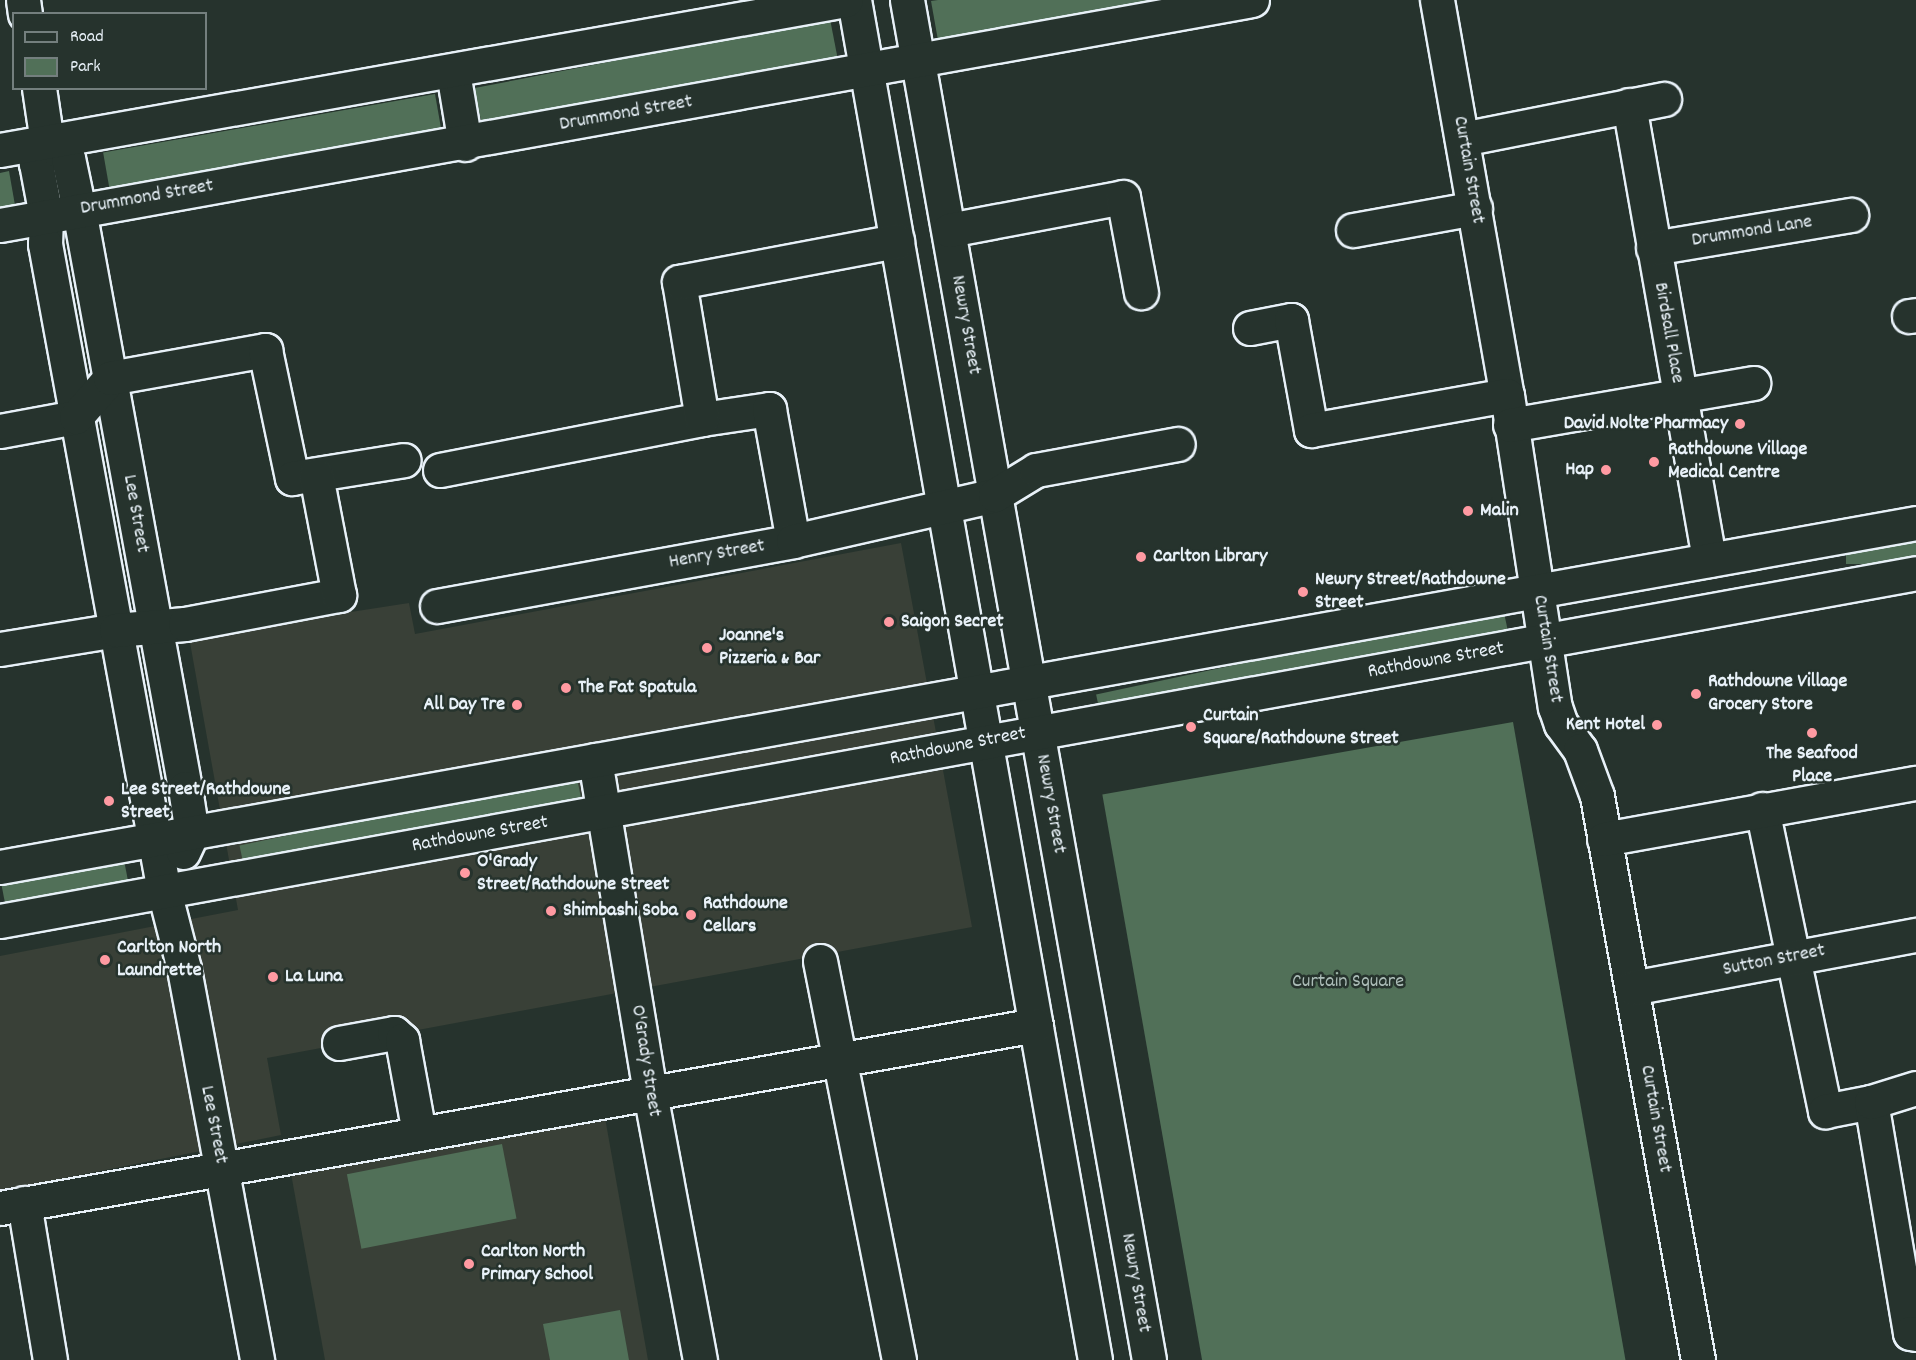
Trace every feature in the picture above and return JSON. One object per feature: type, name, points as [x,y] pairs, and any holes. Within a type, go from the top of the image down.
[{"type":"street","points":[[0,150],[453,72],[846,0]]},
{"type":"street","points":[[854,0],[1095,1360]]},
{"type":"street","name":"Newry Street","points":[[907,0],[1149,1360]]},
{"type":"street","name":"Drummond Street","points":[[0,225],[465,144],[1251,0]]},
{"type":"street","name":"Curtain Street","points":[[1437,0],[1509,410],[1555,707],[1590,772],[1632,988],[1698,1360]]},
{"type":"street","points":[[453,72],[465,144]]},
{"type":"street","name":"Lee Street","points":[[39,90],[47,142],[36,163],[45,216],[45,244],[164,891],[184,969],[257,1360]]},
{"type":"street","points":[[1462,139],[1664,99]]},
{"type":"street","name":"Birdsall Place","points":[[1629,105],[1709,560]]},
{"type":"street","name":"Lee Street","points":[[47,142],[68,158],[79,210],[192,833]]},
{"type":"street","points":[[949,231],[1123,197],[1141,292]]},
{"type":"street","points":[[1353,230],[1475,208]]},
{"type":"street","name":"Drummond Lane","points":[[1653,248],[1851,215]]},
{"type":"street","points":[[702,419],[679,282],[897,241]]},
{"type":"street","points":[[1250,328],[1291,320],[1311,430],[1509,410],[1679,398],[1754,383]]},
{"type":"street","points":[[0,431],[76,417],[110,378],[265,350],[292,478],[404,460]]},
{"type":"street","points":[[440,470],[702,419],[769,409],[793,540]]},
{"type":"street","name":"Henry Street","points":[[437,606],[793,540],[995,495],[1036,470],[1178,444]]},
{"type":"street","points":[[0,650],[116,630],[156,629],[339,595],[316,475]]},
{"type":"street","points":[[0,867],[1916,523]]},
{"type":"street","name":"Rathdowne Street","points":[[0,921],[1916,573]]},
{"type":"street","name":"O'Grady Street","points":[[595,760],[650,1093],[700,1360]]},
{"type":"street","points":[[1604,839],[1916,783]]},
{"type":"street","points":[[1762,810],[1825,1111],[1871,1102],[1916,1088]]},
{"type":"street","points":[[164,891],[192,833]]},
{"type":"street","name":"Sutton Street","points":[[1632,988],[1916,935]]},
{"type":"street","points":[[820,961],[899,1360]]},
{"type":"street","points":[[50,1360],[12,1206],[840,1057],[1036,1025]]},
{"type":"street","points":[[339,1043],[394,1033],[402,1040],[418,1134]]},
{"type":"street","points":[[1871,1102],[1910,1333],[1916,1334]]},
{"type":"shaded area","points":[[901,543],[972,927],[267,1058],[281,1135],[0,1191],[0,956],[238,910],[189,637],[409,603],[415,634]]},
{"type":"shaded area","name":"Carlton North Primary School","points":[[604,1112],[648,1360],[325,1360],[290,1168]]},
{"type":"green space","points":[[1183,0],[939,46],[931,1]]},
{"type":"green space","points":[[830,19],[838,61],[483,130],[475,88]]},
{"type":"green space","points":[[435,94],[442,134],[110,193],[103,153]]},
{"type":"green space","points":[[9,171],[16,211],[0,214],[0,173]]},
{"type":"green space","points":[[1846,533],[1916,533],[1916,564],[1846,564]]},
{"type":"green space","points":[[1503,608],[1509,636],[1102,723],[1096,694]]},
{"type":"green space","name":"Curtain Square","points":[[1513,722],[1625,1360],[1202,1360],[1102,794]]},
{"type":"green space","points":[[576,774],[582,802],[246,874],[240,846]]},
{"type":"green space","points":[[123,855],[129,886],[6,910],[0,879]]},
{"type":"green space","points":[[502,1144],[517,1219],[361,1249],[347,1174]]},
{"type":"green space","points":[[620,1310],[629,1360],[550,1360],[543,1324]]},
{"type":"place","name":"David Nolte Pharmacy","points":[[1740,424]]},
{"type":"place","name":"Rathdowne Village Medical Centre","points":[[1654,462]]},
{"type":"place","name":"Hap","points":[[1606,470]]},
{"type":"place","name":"Malin","points":[[1468,511]]},
{"type":"place","name":"Carlton Library","points":[[1141,557]]},
{"type":"place","name":"Newry Street/Rathdowne Street","points":[[1303,592]]},
{"type":"place","name":"Saigon Secret","points":[[889,622]]},
{"type":"place","name":"Joanne's Pizzeria & Bar","points":[[707,648]]},
{"type":"place","name":"The Fat Spatula","points":[[566,688]]},
{"type":"place","name":"Rathdowne Village Grocery Store","points":[[1696,694]]},
{"type":"place","name":"All Day Tre","points":[[517,705]]},
{"type":"place","name":"Kent Hotel","points":[[1657,725]]},
{"type":"place","name":"Curtain Square/Rathdowne Street","points":[[1191,727]]},
{"type":"place","name":"The Seafood Place","points":[[1812,733]]},
{"type":"place","name":"Lee Street/Rathdowne Street","points":[[109,801]]},
{"type":"place","name":"O'Grady Street/Rathdowne Street","points":[[465,873]]},
{"type":"place","name":"Shimbashi Soba","points":[[551,911]]},
{"type":"place","name":"Rathdowne Cellars","points":[[691,915]]},
{"type":"place","name":"Carlton North Laundrette","points":[[105,960]]},
{"type":"place","name":"La Luna","points":[[273,977]]},
{"type":"place","name":"Carlton North Primary School","points":[[469,1264]]}]
